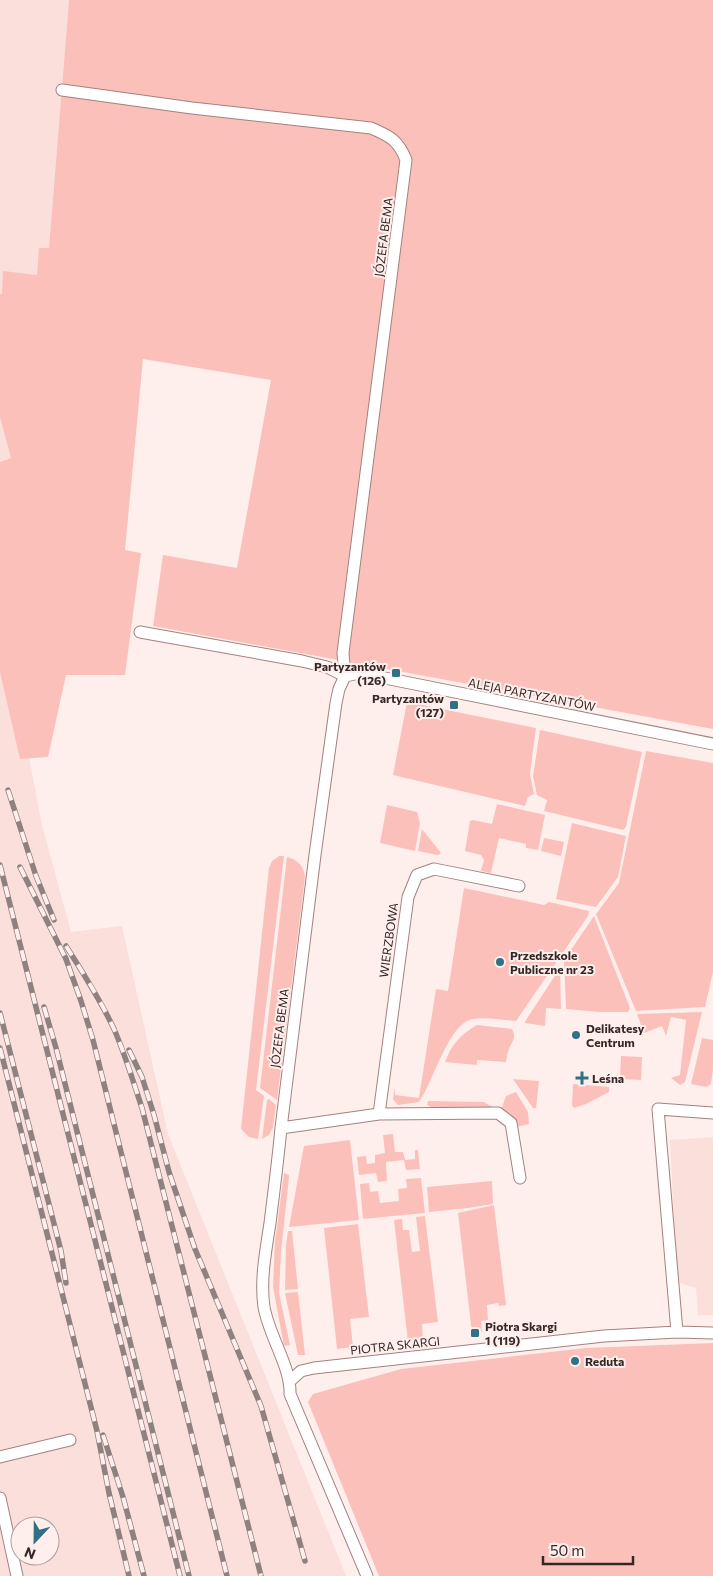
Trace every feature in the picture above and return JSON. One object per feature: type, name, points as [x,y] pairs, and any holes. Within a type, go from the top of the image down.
[{"type":"street","name":"JÓZEFA BEMA","points":[[62,90],[192,108],[371,128],[383,133],[402,148],[406,160],[406,172],[343,652],[345,676],[339,689],[336,703],[280,1128],[278,1168],[262,1274],[264,1306],[273,1338],[290,1381]]},
{"type":"street","points":[[140,632],[310,663],[327,667],[345,676]]},
{"type":"street","name":"ALEJA PARTYZANTÓW","points":[[345,676],[360,674],[713,744]]},
{"type":"street","name":"WIERZBOWA","points":[[379,1114],[408,897],[417,875],[434,869],[520,886]]},
{"type":"street","points":[[677,1332],[658,1109],[713,1113]]},
{"type":"street","points":[[280,1128],[379,1114],[498,1113],[511,1123],[520,1178]]},
{"type":"street","name":"PIOTRA SKARGI","points":[[290,1381],[301,1371],[314,1368],[604,1336],[677,1332],[713,1333]]},
{"type":"street","points":[[290,1381],[290,1394],[367,1575]]},
{"type":"street","points":[[0,1457],[70,1440]]},
{"type":"street","points":[[0,1498],[17,1576]]},
{"type":"shaded area","points":[[0,0],[69,0],[45,299],[0,298]]},
{"type":"shaded area","points":[[69,0],[713,0],[713,729],[153,626],[163,555],[237,568],[271,380],[143,359],[125,550],[141,553],[125,675],[66,675],[48,757],[20,759],[0,672],[0,462],[11,458],[0,417],[0,294],[2,294],[3,271],[37,275],[39,248],[49,248]]},
{"type":"shaded area","points":[[0,417],[12,458],[0,462]]},
{"type":"shaded area","points":[[0,624],[12,668],[42,825],[71,932],[122,926],[168,1134],[346,1576],[0,1576]]},
{"type":"shaded area","points":[[407,702],[536,728],[530,774],[534,794],[528,797],[525,806],[393,775]]},
{"type":"shaded area","points":[[540,730],[642,752],[626,827],[623,830],[544,811],[547,800],[537,795],[533,776]]},
{"type":"shaded area","points":[[646,751],[713,763],[713,972],[705,1007],[636,1011],[596,914],[619,883]]},
{"type":"shaded area","points":[[497,804],[545,815],[538,850],[526,848],[526,844],[499,838],[491,873],[481,871],[484,860],[481,855],[465,851],[470,821],[492,824]]},
{"type":"shaded area","points":[[387,805],[417,812],[420,823],[415,851],[380,843]]},
{"type":"shaded area","points":[[572,823],[626,836],[618,877],[596,907],[556,899]]},
{"type":"shaded area","points":[[422,829],[441,853],[438,855],[418,851]]},
{"type":"shaded area","points":[[544,838],[564,842],[561,856],[541,851]]},
{"type":"shaded area","points":[[279,856],[284,856],[256,1090],[264,1096],[258,1139],[249,1137],[241,1129],[269,868],[272,861]]},
{"type":"shaded area","points":[[287,857],[300,864],[305,877],[277,1100],[260,1088]]},
{"type":"shaded area","name":"Przedszkole Publiczne nr 23","points":[[464,888],[544,905],[549,902],[589,911],[588,916],[516,1021],[478,1018],[464,1023],[456,1031],[442,1054],[419,1102],[398,1105],[393,1099],[395,1087],[395,1095],[419,1098],[436,989],[448,991]]},
{"type":"shaded area","points":[[594,916],[630,1008],[628,1012],[566,1009],[564,960]]},
{"type":"shaded area","points":[[560,968],[561,1009],[546,1008],[545,1026],[525,1023],[526,1020]]},
{"type":"shaded area","points":[[702,1012],[685,1082],[680,1085],[671,1078],[680,1075],[686,1020],[671,1017],[666,1036],[662,1026],[644,1033],[637,1014]]},
{"type":"shaded area","points":[[477,1025],[512,1029],[514,1038],[508,1051],[506,1062],[477,1060],[477,1065],[445,1062],[457,1040]]},
{"type":"shaded area","points":[[702,1038],[713,1040],[711,1084],[706,1087],[691,1084]]},
{"type":"shaded area","points":[[621,1056],[642,1057],[641,1080],[620,1079]]},
{"type":"shaded area","points":[[513,1079],[539,1081],[536,1108],[533,1108]]},
{"type":"shaded area","points":[[573,1084],[609,1087],[609,1092],[574,1108],[572,1106]]},
{"type":"shaded area","points":[[516,1092],[528,1112],[529,1124],[516,1127],[512,1118],[501,1110],[506,1096]]},
{"type":"shaded area","points":[[269,1099],[276,1105],[273,1127],[269,1135],[262,1139],[267,1100]]},
{"type":"shaded area","points":[[428,1101],[484,1102],[494,1108],[493,1110],[431,1107],[427,1105]]},
{"type":"shaded area","points":[[393,1134],[395,1152],[403,1152],[405,1160],[415,1159],[415,1150],[418,1150],[420,1169],[406,1170],[404,1160],[386,1162],[387,1181],[378,1182],[376,1173],[359,1175],[357,1157],[366,1156],[367,1164],[375,1163],[375,1155],[385,1153],[383,1135]]},
{"type":"shaded area","points":[[713,1137],[713,1315],[698,1315],[696,1288],[677,1282],[670,1140]]},
{"type":"shaded area","points":[[350,1140],[359,1220],[289,1227],[304,1146]]},
{"type":"shaded area","points":[[284,1173],[289,1175],[289,1177],[281,1252],[279,1293],[290,1345],[284,1346],[273,1287],[275,1242]]},
{"type":"shaded area","points":[[421,1178],[425,1213],[363,1219],[360,1184],[369,1183],[370,1192],[378,1191],[380,1203],[399,1201],[398,1189],[407,1188],[406,1179]]},
{"type":"shaded area","points":[[492,1181],[493,1204],[429,1212],[427,1187]]},
{"type":"shaded area","points":[[494,1205],[506,1305],[499,1306],[498,1303],[487,1305],[488,1320],[481,1321],[482,1332],[472,1333],[458,1213]]},
{"type":"shaded area","points":[[425,1216],[438,1322],[422,1324],[423,1341],[408,1342],[394,1220],[402,1219],[403,1230],[409,1230],[412,1252],[420,1251],[416,1217]]},
{"type":"shaded area","points":[[358,1224],[369,1317],[350,1319],[353,1347],[337,1349],[324,1228]]},
{"type":"shaded area","points":[[288,1231],[292,1231],[298,1289],[285,1290],[286,1246]]},
{"type":"shaded area","points":[[298,1292],[305,1355],[298,1355],[285,1293]]},
{"type":"shaded area","points":[[713,1343],[713,1576],[379,1576],[308,1402],[313,1394],[401,1369],[586,1348]]},
{"type":"railway","points":[[8,790],[36,876],[54,920]]},
{"type":"railway","points":[[0,865],[180,1576]]},
{"type":"railway","points":[[20,867],[66,959],[93,1040],[227,1576]]},
{"type":"railway","points":[[66,946],[114,1029],[142,1108],[261,1576]]},
{"type":"railway","points":[[44,1007],[56,1048],[189,1576]]},
{"type":"railway","points":[[0,1013],[61,1251],[66,1283]]},
{"type":"railway","points":[[0,1048],[97,1431],[109,1493],[129,1576]]},
{"type":"railway","points":[[129,1050],[142,1077],[169,1172],[195,1249],[261,1406],[305,1561]]},
{"type":"railway","points":[[103,1435],[123,1497],[144,1576]]},
{"type":"place","name":"Partyzantów (126)","points":[[396,673]]},
{"type":"place","name":"Partyzantów (127)","points":[[454,705]]},
{"type":"place","name":"Przedszkole Publiczne nr 23","points":[[500,962]]},
{"type":"place","name":"Delikatesy Centrum","points":[[576,1035]]},
{"type":"place","name":"Leśna","points":[[582,1078]]},
{"type":"place","name":"Piotra Skargi 1 (119)","points":[[475,1333]]},
{"type":"place","name":"Reduta","points":[[575,1361]]}]
